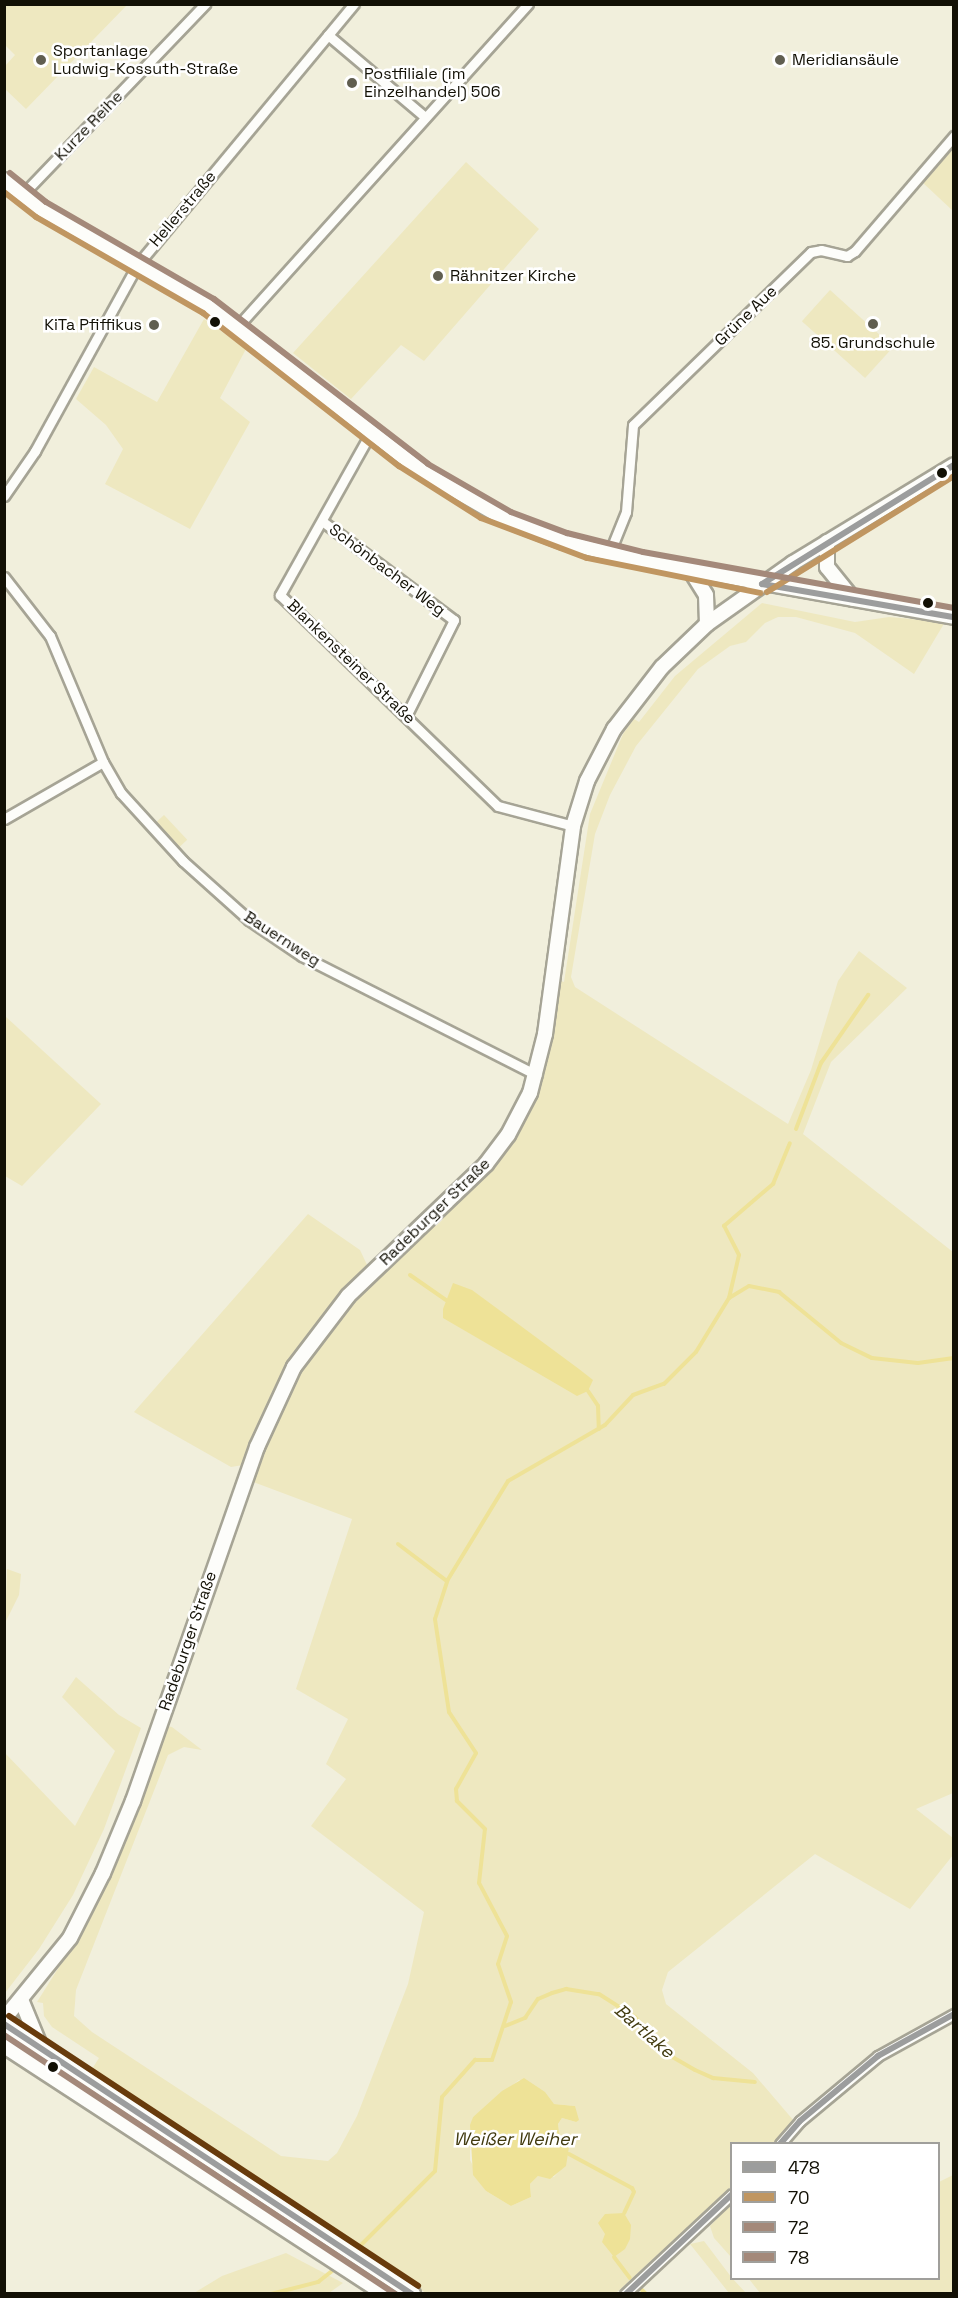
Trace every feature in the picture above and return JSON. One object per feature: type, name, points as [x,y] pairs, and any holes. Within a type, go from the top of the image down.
[{"type":"main road","points":[[4,180],[22,195],[138,264],[237,327],[423,472],[485,510],[542,534],[609,554],[854,601],[927,609],[954,617]]},
{"type":"main road","name":"Radeburger Straße","points":[[4,2019],[22,2002],[70,1938],[103,1873],[133,1801],[257,1447],[294,1367],[348,1296],[486,1164],[508,1135],[537,1075],[573,826],[597,759],[625,712],[681,646],[707,624],[762,584],[827,542],[954,465]]},
{"type":"main road","points":[[827,542],[826,567],[831,578],[854,601]]},
{"type":"main road","points":[[691,571],[706,595],[707,624]]},
{"type":"main road","points":[[22,2002],[41,2048]]},
{"type":"main road","points":[[4,2024],[413,2294]]},
{"type":"main road","points":[[4,2046],[384,2294]]},
{"type":"street","name":"Kurze Reihe","points":[[22,195],[205,4]]},
{"type":"street","name":"Hellerstraße","points":[[4,496],[35,451],[138,264],[354,4]]},
{"type":"street","points":[[237,327],[424,116],[528,4]]},
{"type":"street","points":[[328,35],[424,116]]},
{"type":"street","name":"Grüne Aue","points":[[609,554],[626,512],[633,425],[811,252],[821,250],[847,256],[855,251],[954,136]]},
{"type":"street","name":"Blankensteiner Straße","points":[[370,432],[280,595],[406,714],[498,806],[573,826]]},
{"type":"street","name":"Schönbacher Weg","points":[[322,521],[454,620],[406,714]]},
{"type":"street","name":"Bauernweg","points":[[4,577],[50,636],[103,762],[122,793],[183,861],[249,920],[302,956],[537,1075]]},
{"type":"street","points":[[4,819],[103,762]]},
{"type":"street","points":[[782,2142],[794,2128],[878,2056],[954,2014]]},
{"type":"street","points":[[632,2287],[730,2196]]},
{"type":"shaded area","name":"Sportanlage Ludwig-Kossuth-Straße","points":[[4,5],[127,5],[26,109],[5,89],[5,66],[15,55],[5,45]]},
{"type":"shaded area","points":[[953,143],[953,211],[921,181]]},
{"type":"shaded area","points":[[466,162],[539,229],[424,361],[401,345],[351,399],[293,353]]},
{"type":"shaded area","points":[[830,290],[893,347],[865,378],[802,321]]},
{"type":"shaded area","points":[[204,319],[246,349],[220,398],[250,422],[190,529],[105,484],[123,449],[106,425],[76,399],[94,367],[157,402]]},
{"type":"shaded area","points":[[762,603],[855,622],[889,617],[945,622],[914,674],[855,633],[796,617],[778,617],[765,623],[746,642],[730,646],[698,669],[636,746],[610,795],[595,834],[571,977],[575,987],[788,1124],[811,1070],[838,981],[859,951],[907,988],[831,1062],[803,1134],[953,1252],[953,1793],[916,1809],[953,1838],[953,1855],[910,1909],[815,1854],[668,1972],[662,1990],[666,2004],[753,2073],[794,2121],[775,2142],[730,2142],[730,2188],[616,2293],[426,2293],[123,2095],[92,2069],[99,2058],[52,2027],[44,2016],[43,2003],[37,2002],[94,1911],[166,1726],[172,1727],[202,1750],[184,1747],[168,1755],[76,1990],[74,2016],[92,2032],[281,2156],[328,2161],[337,2153],[357,2116],[408,1984],[424,1912],[311,1826],[346,1779],[326,1764],[348,1719],[296,1689],[352,1519],[251,1481],[297,1375],[316,1347],[370,1283],[483,1175],[516,1136],[544,1075],[558,980],[564,982],[590,814],[623,734],[634,719],[639,722],[675,676]],"holes":[[[519,2080],[554,2104],[575,2106],[576,2122],[562,2118],[558,2124],[562,2168],[554,2177],[538,2176],[530,2184],[531,2197],[511,2206],[486,2191],[470,2160],[473,2117]]]},
{"type":"shaded area","points":[[164,815],[187,840],[179,847],[156,823]]},
{"type":"shaded area","points":[[5,1016],[101,1104],[22,1186],[5,1176]]},
{"type":"shaded area","points":[[308,1214],[360,1250],[368,1267],[301,1346],[267,1406],[243,1465],[231,1467],[134,1412]]},
{"type":"shaded area","points":[[7,1569],[21,1574],[19,1595],[5,1623]]},
{"type":"shaded area","points":[[76,1677],[119,1715],[141,1728],[104,1829],[73,1895],[39,1949],[5,1993],[5,1753],[75,1826],[115,1751],[62,1697]]},
{"type":"shaded area","points":[[18,2040],[344,2254],[14,2045]]},
{"type":"shaded area","points":[[953,2175],[953,2293],[760,2293],[750,2280],[940,2280],[940,2182]]},
{"type":"shaded area","points":[[730,2205],[730,2256],[714,2238],[710,2226]]},
{"type":"shaded area","points":[[704,2241],[730,2275],[730,2280],[734,2280],[746,2293],[729,2293],[690,2244]]},
{"type":"shaded area","points":[[286,2253],[343,2283],[329,2293],[194,2293],[222,2276]]},
{"type":"water","points":[[453,1283],[472,1290],[593,1380],[588,1391],[577,1396],[443,1318],[443,1309]]},
{"type":"water","name":"Weißer Weiher","points":[[524,2078],[545,2092],[554,2104],[575,2106],[579,2120],[576,2122],[562,2118],[558,2124],[560,2139],[569,2147],[566,2166],[550,2179],[538,2176],[530,2184],[531,2197],[511,2206],[486,2191],[473,2175],[470,2125],[473,2117],[502,2091]]},
{"type":"water","points":[[624,2213],[631,2225],[630,2239],[625,2249],[614,2257],[602,2242],[605,2234],[598,2223],[605,2214]]},
{"type":"waterway","points":[[796,1129],[821,1063],[868,995]]},
{"type":"waterway","points":[[729,1298],[739,1255],[724,1226],[773,1184],[790,1143]]},
{"type":"waterway","points":[[410,1275],[446,1300]]},
{"type":"waterway","points":[[360,2246],[435,2171],[442,2097],[475,2060],[492,2060],[511,2002],[498,1964],[507,1936],[479,1883],[485,1829],[457,1801],[456,1789],[476,1753],[449,1712],[435,1619],[447,1581],[508,1481],[605,1425],[633,1395],[664,1384],[696,1352],[729,1298],[749,1286],[779,1292],[841,1343],[872,1358],[918,1363],[954,1358]]},
{"type":"waterway","points":[[588,1391],[598,1406],[599,1429]]},
{"type":"waterway","points":[[398,1544],[447,1581]]},
{"type":"waterway","name":"Bartlake","points":[[505,2026],[525,2018],[538,1999],[552,1993],[566,1989],[599,1994],[635,2017],[669,2055],[695,2070],[713,2078],[755,2082]]},
{"type":"waterway","points":[[569,2154],[632,2188],[634,2192],[624,2213]]},
{"type":"waterway","points":[[614,2257],[630,2278]]},
{"type":"waterway","name":"Bartlake","points":[[271,2294],[318,2282],[332,2271]]},
{"type":"waterway","points":[[641,2289],[646,2294]]},
{"type":"transit line","name":"72","points":[[10,173],[46,202],[214,299],[428,464],[511,512],[567,533],[643,552],[954,608]]},
{"type":"transit line","name":"70","points":[[4,192],[36,217],[203,313],[399,466],[481,518],[587,558],[760,593]]},
{"type":"transit line","name":"478","points":[[762,584],[954,465]]},
{"type":"transit line","name":"70","points":[[767,592],[954,476]]},
{"type":"transit line","name":"478","points":[[762,584],[954,617]]},
{"type":"transit line","name":"478","points":[[782,2142],[800,2121],[878,2056],[954,2014]]},
{"type":"transit line","points":[[9,2016],[418,2286]]},
{"type":"transit line","name":"478","points":[[4,2024],[412,2294]]},
{"type":"transit line","name":"78","points":[[4,2035],[396,2294]]},
{"type":"transit line","name":"478","points":[[626,2294],[730,2196]]},
{"type":"place","name":"Sportanlage Ludwig-Kossuth-Straße","points":[[41,60]]},
{"type":"place","name":"Meridiansäule","points":[[780,60]]},
{"type":"place","name":"Postfiliale (im Einzelhandel) 506","points":[[352,83]]},
{"type":"place","name":"Rähnitzer Kirche","points":[[438,276]]},
{"type":"place","name":"85. Grundschule","points":[[873,324]]},
{"type":"place","name":"KiTa Pfiffikus","points":[[154,325]]}]
